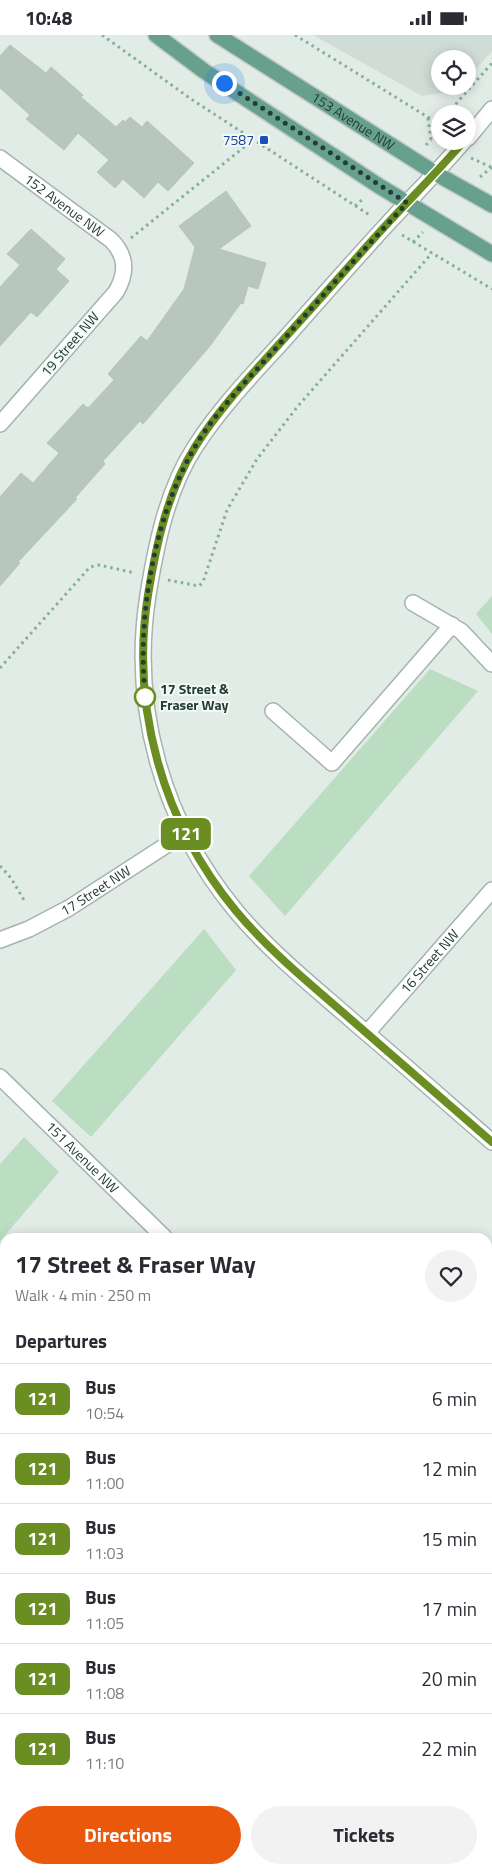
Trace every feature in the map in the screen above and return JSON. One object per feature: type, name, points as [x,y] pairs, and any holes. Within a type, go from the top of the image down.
[{"type":"main road","points":[[156,35],[204,71],[407,203],[492,253]]},
{"type":"main road","name":"153 Avenue NW","points":[[217,35],[235,41],[436,173],[492,205]]},
{"type":"street","points":[[476,128],[492,109]]},
{"type":"street","points":[[456,150],[220,411],[192,451],[174,490],[160,535],[151,576],[144,618],[142,647],[143,680],[149,731],[172,804],[203,866],[237,913],[278,956],[492,1142]]},
{"type":"street","name":"152 Avenue NW","points":[[0,158],[121,252]]},
{"type":"street","name":"19 Street NW","points":[[0,424],[116,292],[123,277],[121,252]]},
{"type":"street","points":[[413,603],[452,625],[467,636],[492,664]]},
{"type":"street","points":[[273,711],[332,763],[452,625]]},
{"type":"street","name":"17 Street NW","points":[[0,940],[28,929],[69,908],[185,833]]},
{"type":"street","name":"16 Street NW","points":[[367,1033],[492,890]]},
{"type":"street","name":"151 Avenue NW","points":[[0,1077],[160,1233]]},
{"type":"path","points":[[102,35],[191,99],[355,206]]},
{"type":"path","points":[[295,35],[431,119]]},
{"type":"path","points":[[455,105],[492,63]]},
{"type":"path","points":[[428,117],[431,140]]},
{"type":"path","points":[[121,252],[148,226],[253,140]]},
{"type":"path","points":[[413,242],[492,289]]},
{"type":"path","points":[[170,580],[198,586],[203,582],[227,510],[257,459],[298,406],[432,253]]},
{"type":"path","points":[[0,668],[90,567],[99,565],[130,572]]},
{"type":"path","points":[[0,866],[11,878],[24,900]]},
{"type":"shaded area","points":[[313,35],[492,35],[492,51],[476,69],[476,50],[431,50],[431,95],[422,96]]},
{"type":"green space","points":[[492,596],[492,634],[476,614]]},
{"type":"green space","points":[[430,669],[478,691],[285,916],[249,876]]},
{"type":"green space","points":[[204,929],[236,970],[91,1137],[52,1101]]},
{"type":"green space","points":[[24,1137],[59,1172],[7,1233],[0,1233],[0,1164]]},
{"type":"building","points":[[10,45],[46,73],[51,67],[83,95],[81,97],[116,127],[123,120],[125,122],[130,117],[142,127],[147,121],[194,163],[168,191],[158,182],[144,198],[123,179],[115,188],[97,172],[109,160],[78,133],[64,150],[26,119],[30,115],[0,88],[0,56]]},
{"type":"building","points":[[226,191],[251,226],[219,249],[266,263],[258,289],[248,286],[243,304],[241,303],[210,346],[143,424],[140,421],[103,461],[105,464],[75,498],[77,499],[18,562],[20,563],[0,586],[0,497],[21,473],[33,483],[59,453],[47,443],[83,404],[88,408],[114,380],[108,374],[141,336],[147,341],[184,289],[195,247],[179,226]]},
{"type":"building","points":[[31,229],[65,259],[56,269],[69,281],[37,317],[31,312],[0,346],[0,287],[20,265],[7,254]]},
{"type":"bus line","name":"121","points":[[457,150],[386,225],[220,411],[192,451],[174,490],[160,535],[144,618],[142,647],[149,731],[159,769],[185,833],[203,866],[218,888],[237,913],[278,956],[492,1142]]},
{"type":"place","name":"7587","points":[[264,140]]},
{"type":"place","name":"17 Street & Fraser Way","points":[[145,697]]},
{"type":"route","points":[[145,697],[146,702],[142,647],[144,618],[151,576],[167,510],[192,451],[220,411],[407,203],[224,83]]}]
